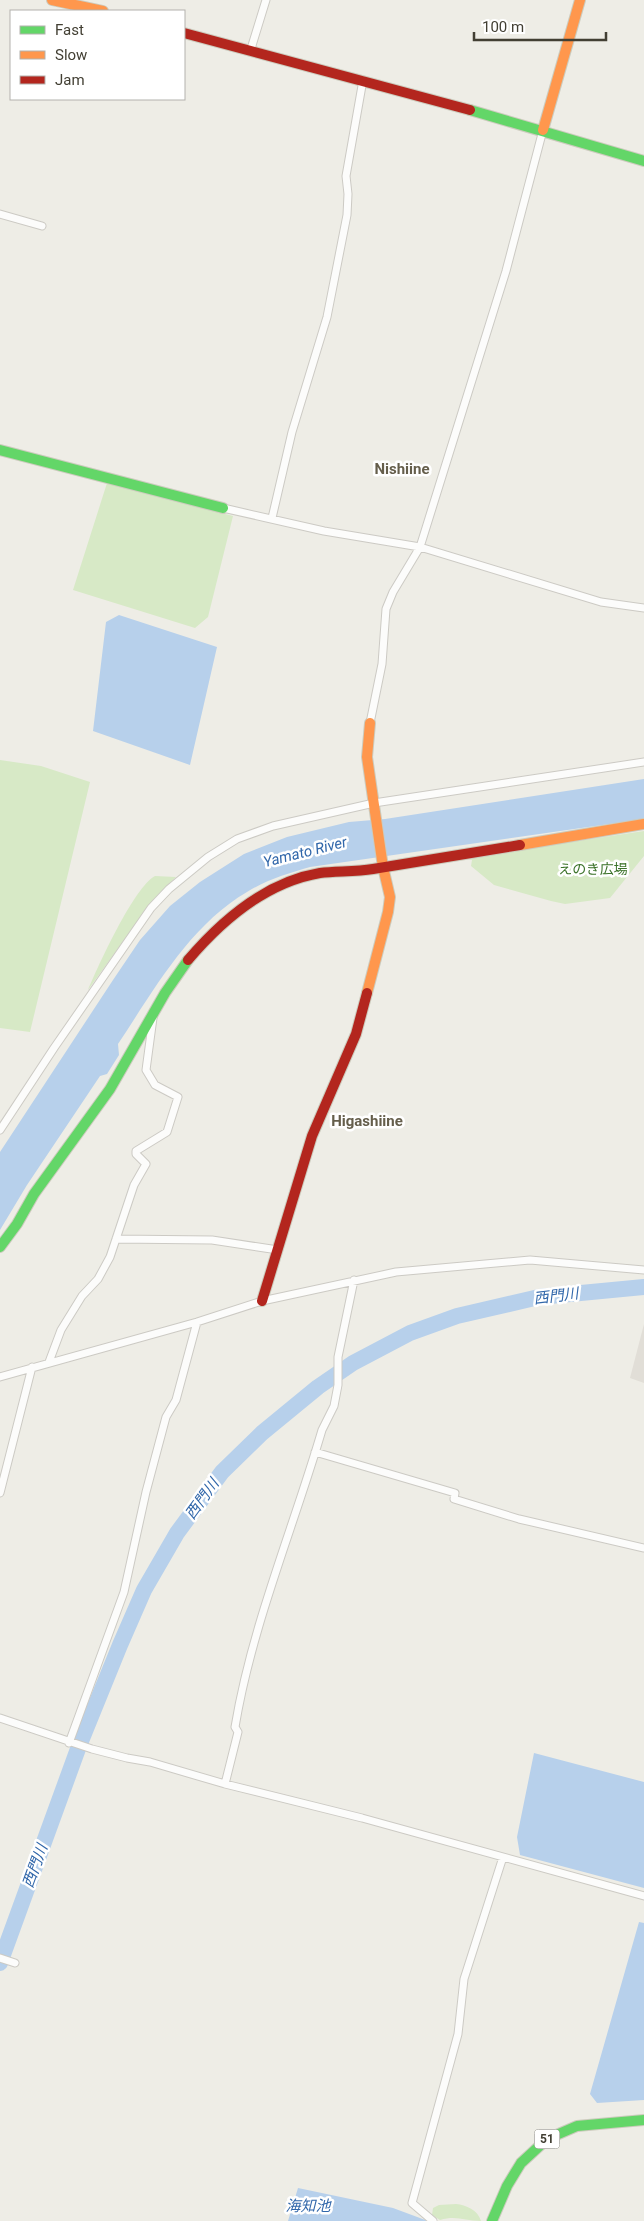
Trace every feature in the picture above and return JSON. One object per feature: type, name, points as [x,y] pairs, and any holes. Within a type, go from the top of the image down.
[{"type":"street","points":[[52,0],[98,10]]},
{"type":"street","points":[[250,52],[266,0]]},
{"type":"street","points":[[262,1301],[318,1118],[340,1074],[356,1034],[388,912],[390,897],[383,865],[367,757],[370,722],[382,664],[386,609],[393,592],[420,547],[506,271],[580,0]]},
{"type":"street","points":[[185,34],[363,80],[543,130],[644,161]]},
{"type":"street","points":[[272,518],[292,432],[327,317],[347,215],[348,194],[346,176],[363,80]]},
{"type":"street","points":[[0,214],[42,226]]},
{"type":"street","points":[[0,450],[224,508],[324,531],[420,547],[600,602],[644,608]]},
{"type":"street","points":[[0,1130],[151,908],[169,889],[208,857],[237,839],[274,826],[374,805],[644,762]]},
{"type":"street","points":[[0,1247],[14,1229],[36,1190],[45,1181],[77,1133],[106,1095],[165,995],[201,944],[230,917],[262,895],[292,879],[317,873],[337,870],[364,871],[383,865],[644,824]]},
{"type":"street","points":[[49,1362],[61,1330],[82,1296],[98,1279],[110,1257],[134,1185],[146,1164],[136,1154],[136,1151],[167,1132],[178,1097],[155,1085],[146,1070],[153,1017]]},
{"type":"street","points":[[116,1238],[212,1240],[278,1250]]},
{"type":"street","points":[[0,1377],[197,1322],[262,1301],[396,1272],[514,1260],[644,1270]]},
{"type":"street","points":[[225,1784],[238,1732],[235,1727],[242,1685],[322,1430],[334,1406],[338,1385],[338,1357],[354,1280]]},
{"type":"street","points":[[71,1744],[124,1592],[146,1492],[166,1417],[176,1400],[197,1322]]},
{"type":"street","points":[[0,1494],[32,1367]]},
{"type":"street","points":[[315,1452],[455,1493],[454,1500],[519,1519],[644,1548]]},
{"type":"street","points":[[0,1718],[71,1744],[150,1762],[225,1784],[362,1818],[644,1896]]},
{"type":"street","points":[[433,2221],[412,2204],[458,2034],[464,1979],[503,1857]]},
{"type":"street","points":[[0,1958],[14,1962]]},
{"type":"street","name":"51","points":[[492,2221],[507,2186],[520,2163],[547,2139],[577,2126],[644,2120]]},
{"type":"shaded area","points":[[644,1324],[644,1383],[630,1378]]},
{"type":"green space","points":[[107,483],[233,516],[208,617],[195,628],[73,590]]},
{"type":"green space","points":[[0,760],[41,766],[90,782],[30,1032],[0,1028]]},
{"type":"green space","name":"えのき広場","points":[[644,831],[644,856],[610,898],[565,904],[551,901],[494,885],[471,866],[472,860],[465,858]]},
{"type":"green space","points":[[155,876],[176,877],[153,900],[88,990],[108,946],[127,911],[137,895]]},
{"type":"green space","points":[[456,2204],[471,2209],[481,2221],[456,2218],[440,2220],[432,2215],[433,2208],[439,2205]]},
{"type":"water","points":[[119,615],[217,647],[190,765],[93,731],[106,622]]},
{"type":"water","name":"Yamato River","points":[[644,779],[644,819],[310,867],[262,884],[226,906],[207,922],[190,941],[159,981],[118,1044],[119,1055],[107,1074],[100,1076],[27,1185],[0,1230],[0,1152],[140,940],[170,906],[200,882],[244,854],[287,837],[349,822],[385,819]]},
{"type":"water","points":[[534,1753],[644,1782],[644,1888],[520,1855],[517,1837]]},
{"type":"water","points":[[639,1922],[644,1923],[644,2100],[597,2103],[590,2094]]},
{"type":"water","name":"海知池","points":[[298,2188],[393,2208],[428,2221],[288,2221]]},
{"type":"waterway","name":"西門川","points":[[0,1963],[79,1746],[144,1590],[177,1533],[222,1472],[262,1433],[318,1387],[353,1363],[410,1333],[457,1316],[539,1297],[644,1287]]},
{"type":"traffic: fast","points":[[470,110],[644,161]]},
{"type":"traffic: fast","points":[[0,450],[223,508]]},
{"type":"traffic: fast","points":[[0,1247],[17,1224],[34,1194],[110,1089],[165,993],[188,960]]},
{"type":"traffic: fast","points":[[492,2221],[507,2186],[521,2163],[547,2139],[577,2126],[644,2120]]},
{"type":"traffic: slow","points":[[52,0],[98,10]]},
{"type":"traffic: slow","points":[[543,130],[580,0]]},
{"type":"traffic: slow","points":[[367,993],[388,912],[390,897],[383,867],[367,757],[370,723]]},
{"type":"traffic: slow","points":[[520,845],[644,824]]},
{"type":"traffic: jam","points":[[185,33],[470,110]]},
{"type":"traffic: jam","points":[[188,960],[215,931],[246,905],[263,894],[300,878],[320,873],[360,871],[520,845]]},
{"type":"traffic: jam","points":[[262,1301],[312,1136],[356,1034],[367,993]]},
{"type":"district","name":"Nishiine","points":[[402,469]]},
{"type":"district","name":"Higashiine","points":[[367,1121]]}]
